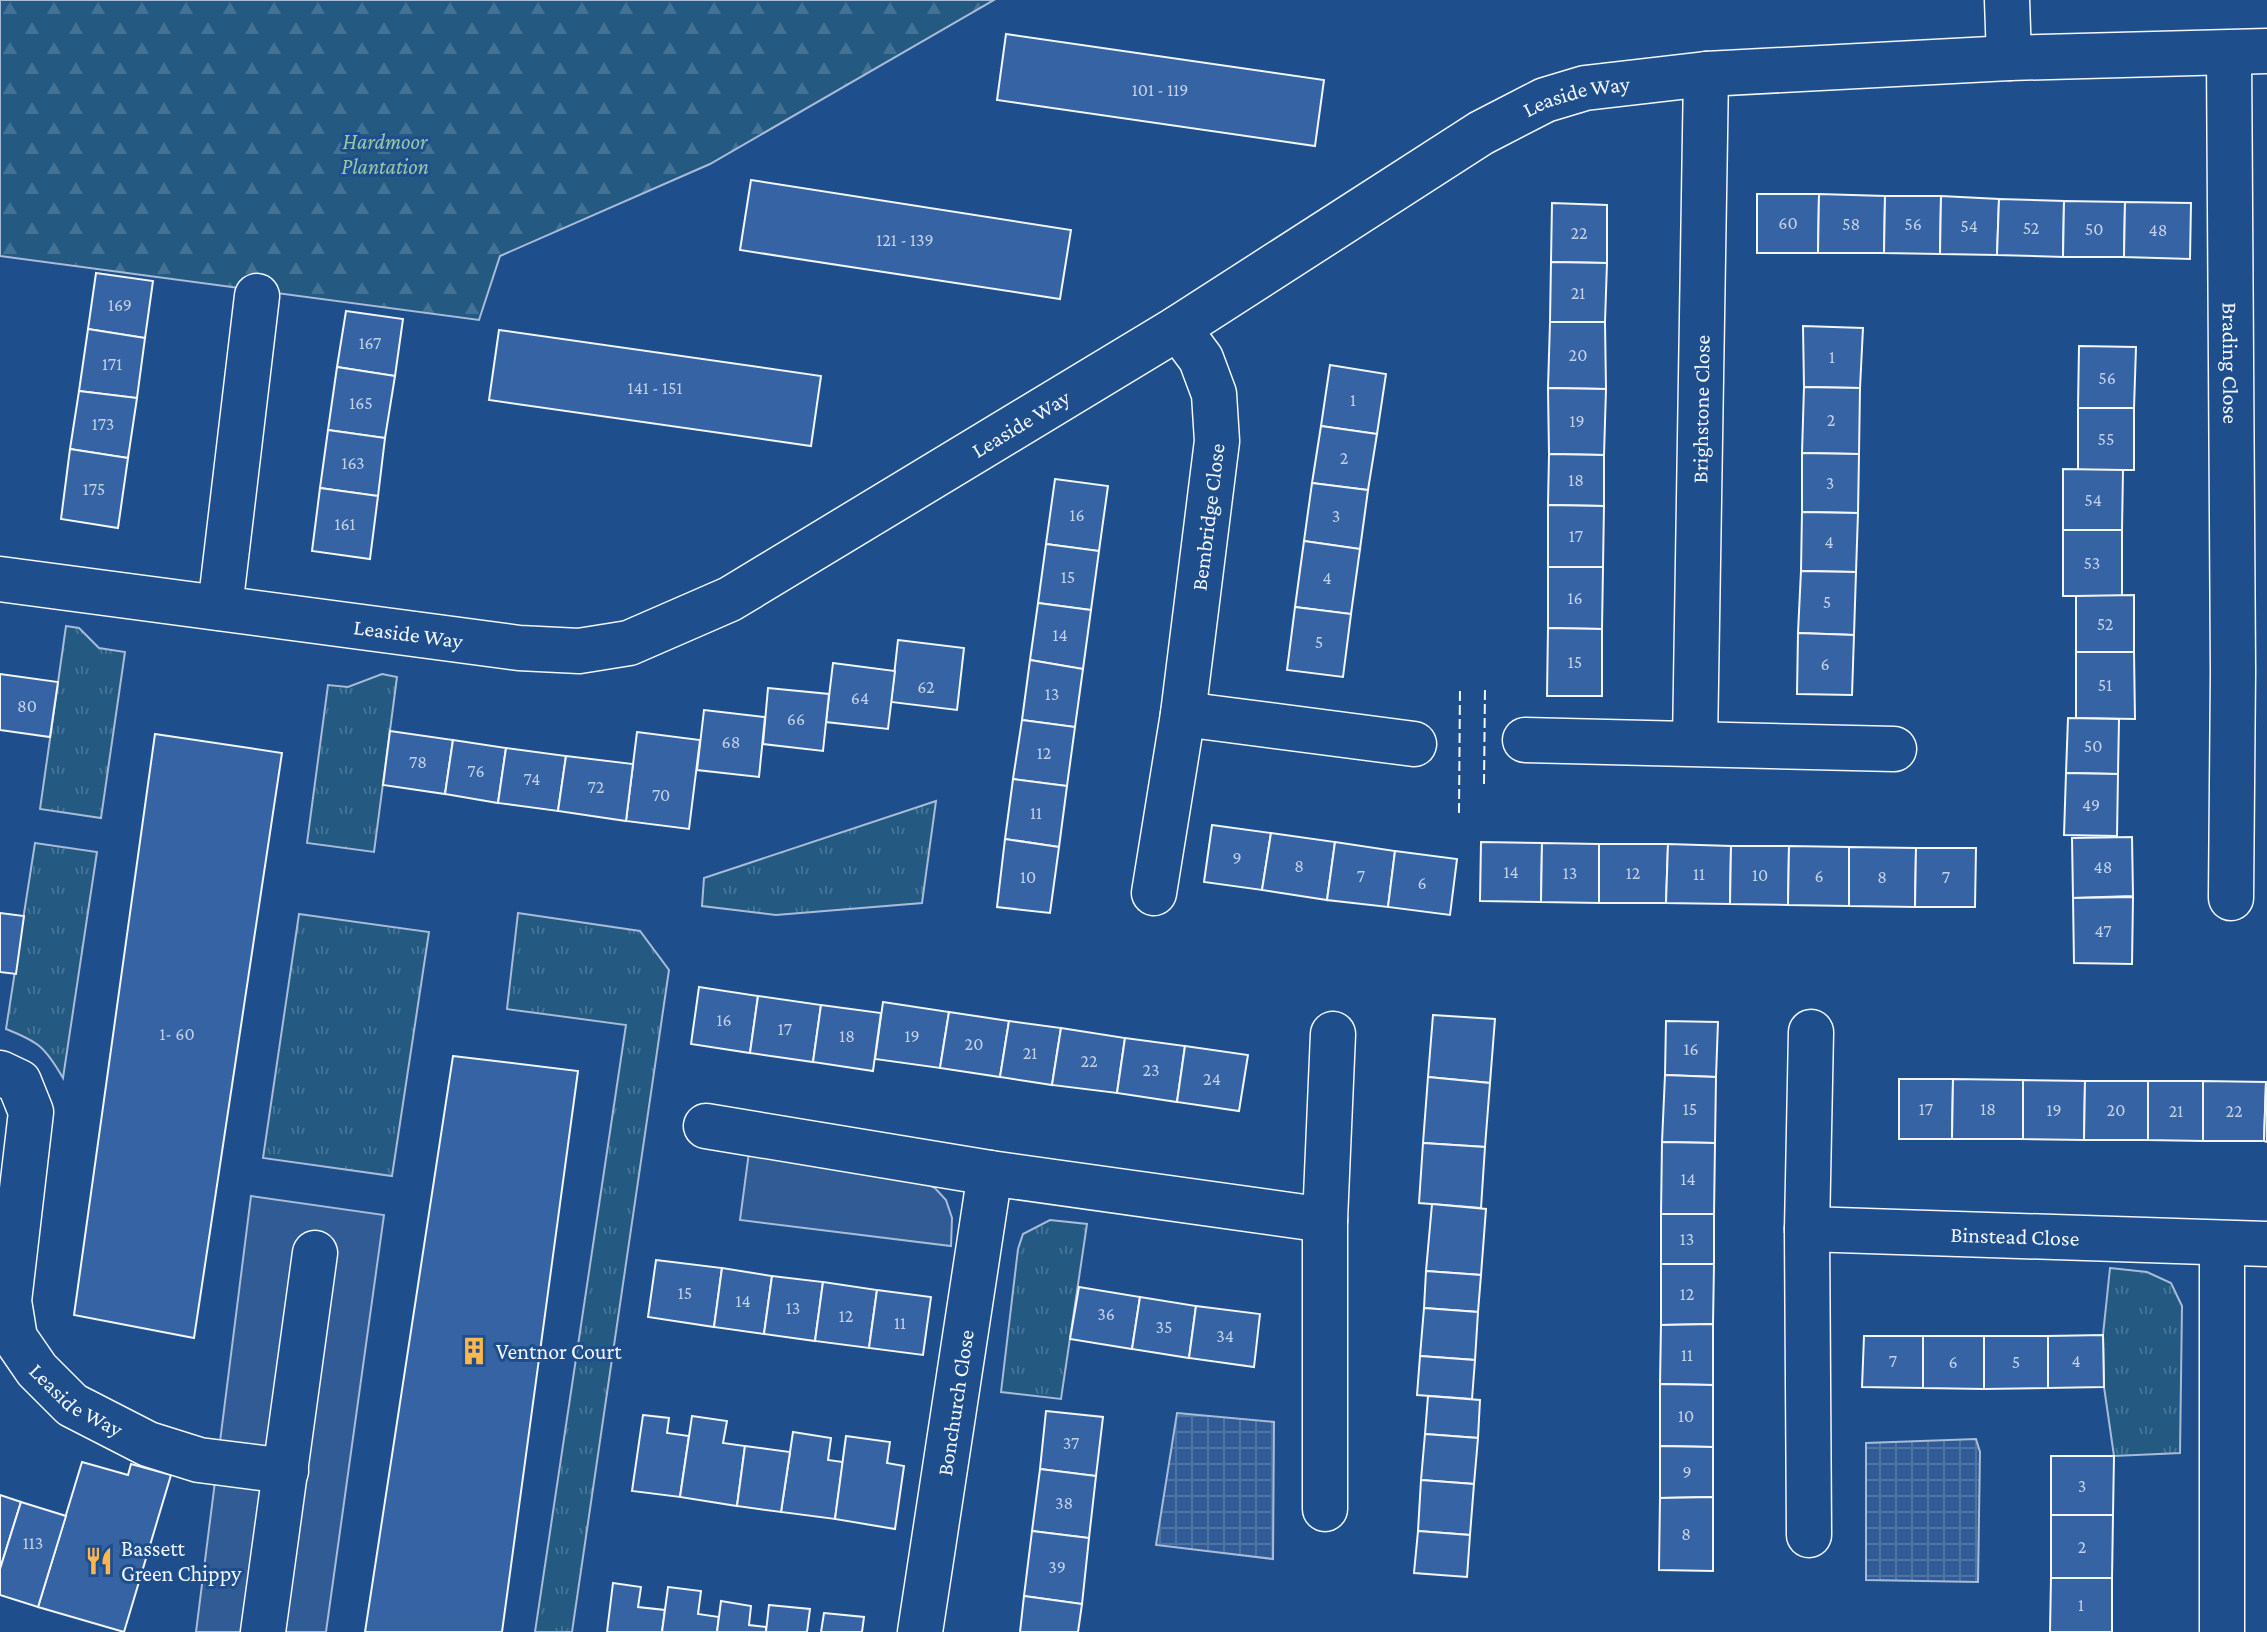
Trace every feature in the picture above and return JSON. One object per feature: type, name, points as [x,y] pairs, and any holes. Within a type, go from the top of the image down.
[{"type":"street","points":[[2007,0],[2009,58]]},
{"type":"street","name":"Leaside Way","points":[[0,579],[519,648],[579,651],[629,643],[730,599],[1178,328],[1512,116],[1545,100],[1585,88],[1706,74],[2009,58],[2248,52]]},
{"type":"street","name":"Brading Close","points":[[2231,898],[2250,672],[2248,52]]},
{"type":"street","name":"Brighstone Close","points":[[1695,743],[1706,74]]},
{"type":"street","points":[[220,608],[257,296]]},
{"type":"street","name":"Bembridge Close","points":[[1154,893],[1183,714],[1217,441],[1214,394],[1201,359],[1178,328]]},
{"type":"street","points":[[1183,714],[1414,744]]},
{"type":"street","points":[[1525,740],[1894,749]]},
{"type":"street","points":[[1809,1535],[1807,1229],[1811,1032]]},
{"type":"street","points":[[1325,1509],[1325,1220],[1333,1034]]},
{"type":"street","name":"Leaside Way","points":[[0,1073],[19,1082],[31,1112],[9,1301],[15,1338],[37,1370],[72,1405],[148,1444],[199,1460],[286,1471]]},
{"type":"street","points":[[706,1126],[990,1173],[1325,1220]]},
{"type":"street","name":"Bonchurch Close","points":[[920,1632],[990,1173]]},
{"type":"street","name":"Binstead Close","points":[[1807,1229],[2267,1244]]},
{"type":"street","points":[[2222,1244],[2222,1632]]},
{"type":"street","points":[[263,1632],[315,1253]]},
{"type":"green space","name":"Hardmoor Plantation","points":[[0,0],[994,0],[710,164],[500,256],[479,320],[0,256]]},
{"type":"green space","points":[[66,626],[79,628],[99,648],[125,652],[101,818],[40,809]]},
{"type":"green space","points":[[382,674],[397,677],[374,852],[307,843],[328,685],[348,687]]},
{"type":"green space","points":[[936,801],[922,903],[776,915],[702,906],[704,878]]},
{"type":"green space","points":[[35,843],[97,852],[63,1078],[40,1047],[6,1029]]},
{"type":"green space","points":[[518,913],[640,931],[669,970],[572,1632],[535,1632],[626,1025],[507,1009]]},
{"type":"green space","points":[[299,914],[429,932],[392,1176],[263,1158]]},
{"type":"green space","points":[[1050,1220],[1087,1224],[1061,1399],[1001,1392],[1018,1249],[1023,1234]]},
{"type":"green space","points":[[2110,1268],[2147,1272],[2171,1283],[2182,1306],[2180,1453],[2114,1456],[2104,1387],[2103,1335]]},
{"type":"shaded area","points":[[749,1152],[919,1180],[935,1188],[946,1200],[952,1218],[951,1246],[740,1220]]},
{"type":"shaded area","points":[[251,1196],[384,1215],[326,1632],[196,1632]]},
{"type":"shaded area","points":[[1177,1413],[1274,1422],[1273,1559],[1156,1545]]},
{"type":"shaded area","points":[[1976,1439],[1980,1452],[1978,1582],[1866,1580],[1866,1443]]},
{"type":"building","points":[[1006,34],[1324,80],[1315,146],[997,100]]},
{"type":"building","points":[[751,180],[1071,230],[1060,299],[740,250]]},
{"type":"building","points":[[1757,194],[1819,194],[1818,253],[1757,253]]},
{"type":"building","points":[[1819,194],[1885,196],[1884,253],[1818,253]]},
{"type":"building","points":[[1885,196],[1941,196],[1940,254],[1884,253]]},
{"type":"building","points":[[1941,196],[1999,199],[1997,255],[1940,254]]},
{"type":"building","points":[[1999,199],[2064,201],[2063,257],[1997,255]]},
{"type":"building","points":[[2064,201],[2125,202],[2124,257],[2063,257]]},
{"type":"building","points":[[2125,202],[2191,203],[2190,259],[2124,257]]},
{"type":"building","points":[[1552,203],[1607,205],[1607,263],[1551,262]]},
{"type":"building","points":[[1551,262],[1607,263],[1605,322],[1550,322]]},
{"type":"building","points":[[96,273],[153,281],[145,338],[88,329]]},
{"type":"building","points":[[346,311],[403,319],[395,376],[337,367]]},
{"type":"building","points":[[1550,322],[1605,322],[1606,389],[1548,388]]},
{"type":"building","points":[[1803,326],[1863,328],[1860,388],[1804,387]]},
{"type":"building","points":[[88,329],[145,338],[137,398],[79,391]]},
{"type":"building","points":[[499,330],[821,376],[811,446],[489,400]]},
{"type":"building","points":[[2079,346],[2136,347],[2134,408],[2078,408]]},
{"type":"building","points":[[1330,365],[1386,374],[1377,434],[1321,426]]},
{"type":"building","points":[[337,367],[395,376],[385,438],[328,430]]},
{"type":"building","points":[[1804,387],[1860,388],[1859,454],[1802,453]]},
{"type":"building","points":[[1548,388],[1606,389],[1604,455],[1549,454]]},
{"type":"building","points":[[79,391],[137,398],[128,458],[70,449]]},
{"type":"building","points":[[2078,408],[2134,408],[2134,470],[2078,470]]},
{"type":"building","points":[[1321,426],[1377,434],[1368,490],[1312,483]]},
{"type":"building","points":[[328,430],[385,438],[378,496],[320,488]]},
{"type":"building","points":[[70,449],[128,458],[118,528],[61,519]]},
{"type":"building","points":[[1802,453],[1859,454],[1858,513],[1802,512]]},
{"type":"building","points":[[1549,454],[1604,455],[1604,506],[1548,505]]},
{"type":"building","points":[[2063,469],[2123,470],[2122,530],[2063,530]]},
{"type":"building","points":[[1055,479],[1108,486],[1099,551],[1046,544]]},
{"type":"building","points":[[1312,483],[1368,490],[1360,549],[1304,541]]},
{"type":"building","points":[[320,488],[378,496],[370,559],[312,551]]},
{"type":"building","points":[[1548,505],[1604,506],[1603,567],[1548,567]]},
{"type":"building","points":[[1802,512],[1858,513],[1856,572],[1801,571]]},
{"type":"building","points":[[2063,530],[2122,530],[2122,596],[2063,596]]},
{"type":"building","points":[[1304,541],[1360,549],[1351,614],[1295,607]]},
{"type":"building","points":[[1046,544],[1099,551],[1091,610],[1038,603]]},
{"type":"building","points":[[1548,567],[1603,567],[1602,629],[1548,628]]},
{"type":"building","points":[[1801,571],[1856,572],[1854,635],[1798,633]]},
{"type":"building","points":[[2134,595],[2134,652],[2076,652],[2076,596]]},
{"type":"building","points":[[1038,603],[1091,610],[1083,669],[1030,660]]},
{"type":"building","points":[[1295,607],[1351,614],[1343,677],[1287,670]]},
{"type":"building","points":[[1548,628],[1602,629],[1602,696],[1547,696]]},
{"type":"building","points":[[1798,633],[1854,635],[1852,695],[1797,694]]},
{"type":"building","points":[[898,640],[964,648],[957,710],[891,702]]},
{"type":"building","points":[[2076,652],[2134,652],[2135,719],[2076,718]]},
{"type":"building","points":[[1030,660],[1083,669],[1075,727],[1022,720]]},
{"type":"building","points":[[833,663],[895,671],[888,729],[826,722]]},
{"type":"building","points":[[0,674],[58,682],[50,737],[0,730]]},
{"type":"building","points":[[768,688],[829,694],[823,751],[763,744]]},
{"type":"building","points":[[704,710],[765,717],[759,777],[697,770]]},
{"type":"building","points":[[2068,718],[2119,719],[2118,774],[2066,773]]},
{"type":"building","points":[[1022,720],[1075,727],[1067,786],[1013,779]]},
{"type":"building","points":[[390,731],[453,740],[445,794],[383,785]]},
{"type":"building","points":[[637,732],[700,740],[689,829],[626,821]]},
{"type":"building","points":[[155,734],[282,753],[194,1338],[74,1315]]},
{"type":"building","points":[[453,740],[506,748],[498,803],[445,794]]},
{"type":"building","points":[[506,748],[566,756],[558,811],[498,803]]},
{"type":"building","points":[[566,756],[633,764],[626,821],[558,811]]},
{"type":"building","points":[[2066,773],[2118,774],[2117,836],[2064,835]]},
{"type":"building","points":[[1013,779],[1067,786],[1059,847],[1005,839]]},
{"type":"building","points":[[1212,825],[1271,833],[1262,890],[1204,882]]},
{"type":"building","points":[[1271,833],[1335,842],[1327,900],[1262,890]]},
{"type":"building","points":[[2132,837],[2133,896],[2073,898],[2072,838]]},
{"type":"building","points":[[1005,839],[1059,847],[1050,913],[997,907]]},
{"type":"building","points":[[1335,842],[1395,851],[1388,907],[1327,900]]},
{"type":"building","points":[[1481,842],[1542,843],[1541,902],[1480,901]]},
{"type":"building","points":[[1542,843],[1599,844],[1599,903],[1541,902]]},
{"type":"building","points":[[1599,844],[1668,844],[1666,903],[1599,903]]},
{"type":"building","points":[[1668,844],[1731,846],[1730,904],[1666,903]]},
{"type":"building","points":[[1731,846],[1789,846],[1788,905],[1730,904]]},
{"type":"building","points":[[1789,846],[1849,847],[1849,906],[1788,905]]},
{"type":"building","points":[[1849,847],[1916,848],[1915,907],[1849,906]]},
{"type":"building","points":[[1916,848],[1976,848],[1975,907],[1915,907]]},
{"type":"building","points":[[1395,851],[1457,859],[1450,915],[1388,907]]},
{"type":"building","points":[[2133,897],[2132,964],[2074,963],[2073,898]]},
{"type":"building","points":[[0,913],[24,916],[16,974],[0,972]]},
{"type":"building","points":[[699,987],[758,996],[750,1053],[691,1044]]},
{"type":"building","points":[[758,996],[821,1005],[813,1062],[750,1053]]},
{"type":"building","points":[[883,1002],[949,1012],[940,1068],[875,1059]]},
{"type":"building","points":[[821,1005],[881,1013],[873,1071],[813,1062]]},
{"type":"building","points":[[949,1012],[1009,1021],[1000,1077],[940,1068]]},
{"type":"building","points":[[1433,1015],[1495,1019],[1490,1083],[1428,1077]]},
{"type":"building","points":[[1009,1021],[1061,1028],[1052,1085],[1000,1077]]},
{"type":"building","points":[[1666,1021],[1718,1022],[1716,1077],[1665,1075]]},
{"type":"building","points":[[1061,1028],[1125,1038],[1117,1093],[1052,1085]]},
{"type":"building","points":[[1125,1038],[1185,1046],[1177,1102],[1117,1093]]},
{"type":"building","points":[[1185,1046],[1248,1055],[1239,1111],[1177,1102]]},
{"type":"building","name":"Ventnor Court","points":[[453,1056],[578,1071],[502,1632],[365,1632]]},
{"type":"building","points":[[1665,1075],[1716,1077],[1715,1143],[1662,1142]]},
{"type":"building","points":[[1428,1077],[1490,1083],[1485,1147],[1423,1143]]},
{"type":"building","points":[[1899,1079],[1953,1079],[1952,1139],[1899,1139]]},
{"type":"building","points":[[1953,1079],[2023,1080],[2023,1139],[1952,1139]]},
{"type":"building","points":[[2023,1080],[2085,1081],[2084,1140],[2023,1139]]},
{"type":"building","points":[[2085,1081],[2148,1081],[2148,1140],[2084,1140]]},
{"type":"building","points":[[2148,1081],[2203,1081],[2203,1141],[2148,1140]]},
{"type":"building","points":[[2203,1081],[2266,1082],[2264,1141],[2203,1141]]},
{"type":"building","points":[[2267,1082],[2267,1142],[2264,1141]]},
{"type":"building","points":[[1662,1142],[1715,1143],[1714,1214],[1661,1214]]},
{"type":"building","points":[[1423,1143],[1485,1147],[1481,1208],[1419,1203]]},
{"type":"building","points":[[1432,1204],[1486,1209],[1481,1275],[1426,1271]]},
{"type":"building","points":[[1661,1214],[1714,1214],[1714,1264],[1661,1264]]},
{"type":"building","points":[[656,1260],[722,1268],[714,1327],[648,1317]]},
{"type":"building","points":[[1661,1264],[1714,1264],[1713,1324],[1661,1325]]},
{"type":"building","points":[[722,1268],[772,1276],[764,1334],[714,1327]]},
{"type":"building","points":[[1426,1271],[1481,1275],[1478,1312],[1424,1308]]},
{"type":"building","points":[[772,1276],[823,1282],[815,1341],[764,1334]]},
{"type":"building","points":[[823,1282],[877,1290],[869,1348],[815,1341]]},
{"type":"building","points":[[1079,1287],[1140,1297],[1132,1349],[1070,1339]]},
{"type":"building","points":[[877,1290],[931,1297],[923,1355],[869,1348]]},
{"type":"building","points":[[1140,1297],[1196,1306],[1189,1358],[1132,1349]]},
{"type":"building","points":[[1196,1306],[1260,1314],[1254,1367],[1189,1358]]},
{"type":"building","points":[[1424,1308],[1478,1312],[1475,1360],[1420,1356]]},
{"type":"building","points":[[1713,1324],[1713,1385],[1660,1384],[1661,1325]]},
{"type":"building","points":[[2103,1335],[2104,1387],[2048,1388],[2048,1336]]},
{"type":"building","points":[[1864,1336],[1923,1336],[1923,1388],[1862,1387]]},
{"type":"building","points":[[1923,1336],[1984,1336],[1984,1389],[1923,1388]]},
{"type":"building","points":[[1984,1336],[2048,1336],[2048,1388],[1984,1389]]},
{"type":"building","points":[[1420,1356],[1475,1360],[1472,1399],[1417,1395]]},
{"type":"building","points":[[1660,1384],[1713,1385],[1713,1447],[1660,1446]]},
{"type":"building","points":[[1428,1396],[1480,1400],[1478,1438],[1425,1434]]},
{"type":"building","points":[[1046,1411],[1103,1417],[1096,1476],[1040,1469]]},
{"type":"building","points":[[643,1415],[669,1418],[667,1433],[689,1436],[680,1497],[632,1491]]},
{"type":"building","points":[[692,1416],[727,1421],[723,1443],[745,1446],[737,1506],[680,1497]]},
{"type":"building","points":[[793,1432],[831,1438],[828,1460],[843,1462],[835,1519],[781,1512]]},
{"type":"building","points":[[1425,1434],[1478,1438],[1474,1484],[1421,1480]]},
{"type":"building","points":[[846,1436],[890,1442],[887,1463],[904,1466],[895,1529],[835,1519]]},
{"type":"building","points":[[745,1446],[790,1452],[781,1512],[737,1506]]},
{"type":"building","points":[[1660,1446],[1713,1447],[1713,1497],[1660,1498]]},
{"type":"building","points":[[2051,1456],[2114,1456],[2113,1515],[2051,1515]]},
{"type":"building","name":"Bassett Green Chippy","points":[[82,1462],[128,1475],[131,1464],[171,1475],[124,1632],[38,1607]]},
{"type":"building","points":[[1040,1469],[1096,1476],[1089,1538],[1032,1531]]},
{"type":"building","points":[[1421,1480],[1474,1484],[1470,1535],[1418,1531]]},
{"type":"building","points":[[0,1495],[21,1502],[0,1569]]},
{"type":"building","points":[[1713,1497],[1713,1571],[1659,1570],[1660,1498]]},
{"type":"building","points":[[21,1502],[66,1516],[38,1607],[0,1595],[0,1569]]},
{"type":"building","points":[[2051,1515],[2113,1515],[2112,1578],[2051,1578]]},
{"type":"building","points":[[1032,1531],[1089,1538],[1082,1604],[1024,1596]]},
{"type":"building","points":[[1418,1531],[1470,1535],[1467,1577],[1414,1573]]},
{"type":"building","points":[[2051,1578],[2112,1578],[2112,1632],[2050,1632]]},
{"type":"building","points":[[613,1583],[641,1587],[638,1607],[665,1610],[662,1632],[607,1632]]},
{"type":"building","points":[[668,1587],[701,1591],[698,1614],[719,1617],[717,1632],[662,1632]]},
{"type":"building","points":[[1024,1596],[1082,1604],[1078,1632],[1020,1632]]},
{"type":"building","points":[[721,1601],[751,1606],[749,1625],[766,1627],[766,1632],[717,1632]]},
{"type":"building","points":[[769,1605],[810,1609],[807,1632],[766,1632]]},
{"type":"building","points":[[824,1613],[864,1617],[862,1632],[821,1632]]},
{"type":"fence","points":[[1459,813],[1460,687]]},
{"type":"fence","points":[[1484,784],[1485,688]]},
{"type":"place","name":"Ventnor Court","points":[[474,1351]]},
{"type":"place","name":"Bassett Green Chippy","points":[[99,1561]]}]
